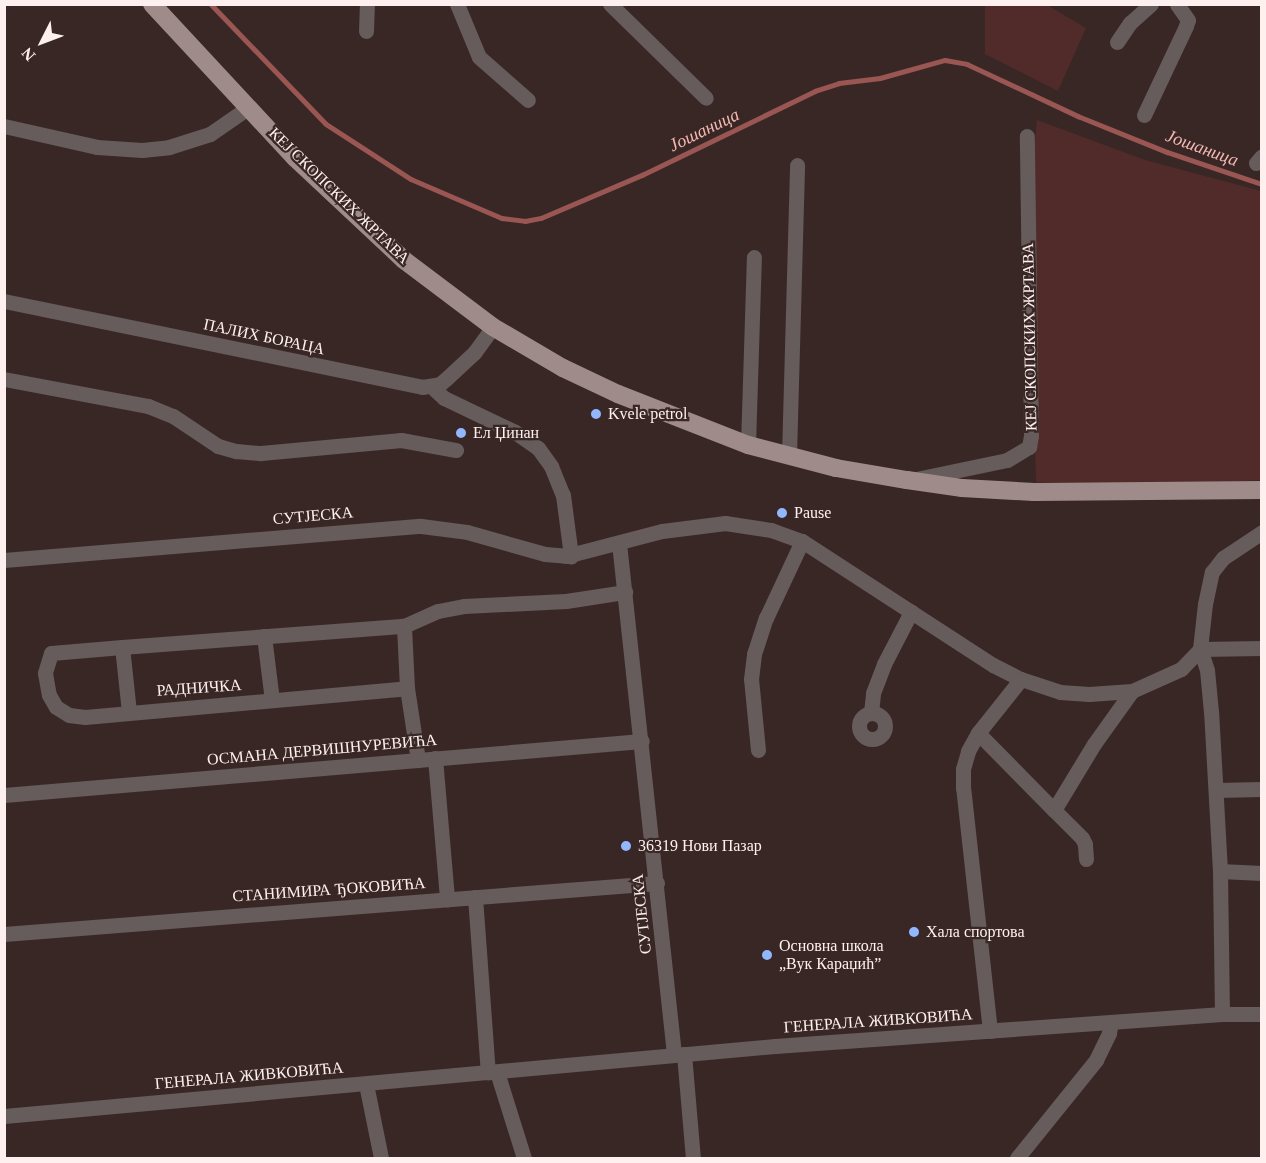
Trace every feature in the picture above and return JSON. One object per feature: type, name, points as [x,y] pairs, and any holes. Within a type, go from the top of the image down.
[{"type":"main road","name":"КЕЈ СКОПСКИХ ЖРТАВА","points":[[152,4],[295,158],[383,242],[493,327],[563,368],[618,394],[686,423],[748,445],[836,468],[907,480],[962,488],[1034,492],[1262,490]]},
{"type":"street","points":[[366,31],[367,4]]},
{"type":"street","points":[[457,4],[479,57],[528,100]]},
{"type":"street","points":[[610,4],[706,98]]},
{"type":"street","points":[[1117,42],[1130,22],[1151,4]]},
{"type":"street","points":[[1144,115],[1188,20],[1177,4]]},
{"type":"street","points":[[4,126],[104,148],[142,150],[169,147],[203,136],[222,127],[249,107]]},
{"type":"street","name":"КЕЈ СКОПСКИХ ЖРТАВА","points":[[907,480],[1006,460],[1029,447],[1031,436],[1028,136]]},
{"type":"street","points":[[789,455],[797,165]]},
{"type":"street","points":[[748,445],[754,257]]},
{"type":"street","name":"ПАЛИХ БОРАЦА","points":[[4,301],[403,385],[431,386]]},
{"type":"street","points":[[431,386],[440,384],[474,353],[493,327]]},
{"type":"street","points":[[4,379],[148,406],[173,416],[218,446],[236,451],[261,453],[401,440],[456,450]]},
{"type":"street","points":[[431,386],[444,398],[514,432],[538,448],[551,466],[563,495],[571,556]]},
{"type":"street","name":"СУТЈЕСКА","points":[[4,560],[421,526],[489,537],[545,554],[571,556],[662,531],[724,523],[771,530],[802,541],[993,665],[1021,680],[1047,688],[1074,694],[1132,691],[1182,669],[1200,649]]},
{"type":"street","points":[[1222,1014],[1220,872],[1216,790],[1209,686],[1200,649],[1205,604],[1212,572],[1223,558],[1262,532]]},
{"type":"street","points":[[758,750],[751,687],[753,661],[766,618],[802,541]]},
{"type":"street","name":"СУТЈЕСКА","points":[[619,543],[657,883],[693,1158]]},
{"type":"street","points":[[418,760],[405,689],[404,626],[438,611],[464,606],[566,601],[625,592]]},
{"type":"street","points":[[871,712],[873,693],[884,664],[911,612]]},
{"type":"street","name":"РАДНИЧКА","points":[[404,626],[58,651],[47,658],[45,673],[52,702],[69,715],[85,717],[405,689]]},
{"type":"street","points":[[264,636],[272,700]]},
{"type":"street","points":[[123,647],[129,712]]},
{"type":"street","points":[[1200,649],[1262,648]]},
{"type":"street","points":[[990,1030],[962,778],[968,751],[978,733],[1021,680]]},
{"type":"street","points":[[1054,810],[1094,744],[1132,691]]},
{"type":"street","points":[[978,733],[1082,838],[1085,844],[1086,860]]},
{"type":"street","name":"ОСМАНА ДЕРВИШНУРЕВИЋА","points":[[4,795],[642,741]]},
{"type":"street","points":[[435,758],[447,899]]},
{"type":"street","points":[[1216,790],[1262,789]]},
{"type":"street","points":[[1220,872],[1262,873]]},
{"type":"street","name":"СТАНИМИРА ЂОКОВИЋА","points":[[4,934],[657,883]]},
{"type":"street","points":[[476,897],[492,1073],[524,1158]]},
{"type":"street","name":"ГЕНЕРАЛА ЖИВКОВИЋА","points":[[4,1116],[492,1073],[679,1054],[1222,1014],[1262,1014]]},
{"type":"street","points":[[1017,1158],[1090,1069],[1102,1050],[1111,1022]]},
{"type":"street","points":[[366,1084],[381,1158]]},
{"type":"shaded area","points":[[985,5],[1047,5],[1086,28],[1058,91],[985,54]]},
{"type":"shaded area","points":[[1037,120],[1145,160],[1261,191],[1261,480],[1194,484],[1036,482],[1029,202]]},
{"type":"waterway","name":"Јошаница","points":[[211,4],[326,124],[411,179],[502,218],[525,221],[541,218],[642,175],[815,91],[839,83],[880,78],[945,60],[967,64],[1078,116],[1167,152],[1262,184]]},
{"type":"place","name":"Kvele petrol","points":[[596,414]]},
{"type":"place","name":"Ел Џинан","points":[[461,433]]},
{"type":"place","name":"Pause","points":[[782,513]]},
{"type":"place","name":"36319 Нови Пазар","points":[[626,846]]},
{"type":"place","name":"Хала спортова","points":[[914,932]]},
{"type":"place","name":"Основна школа „Вук Караџић”","points":[[767,955]]}]
